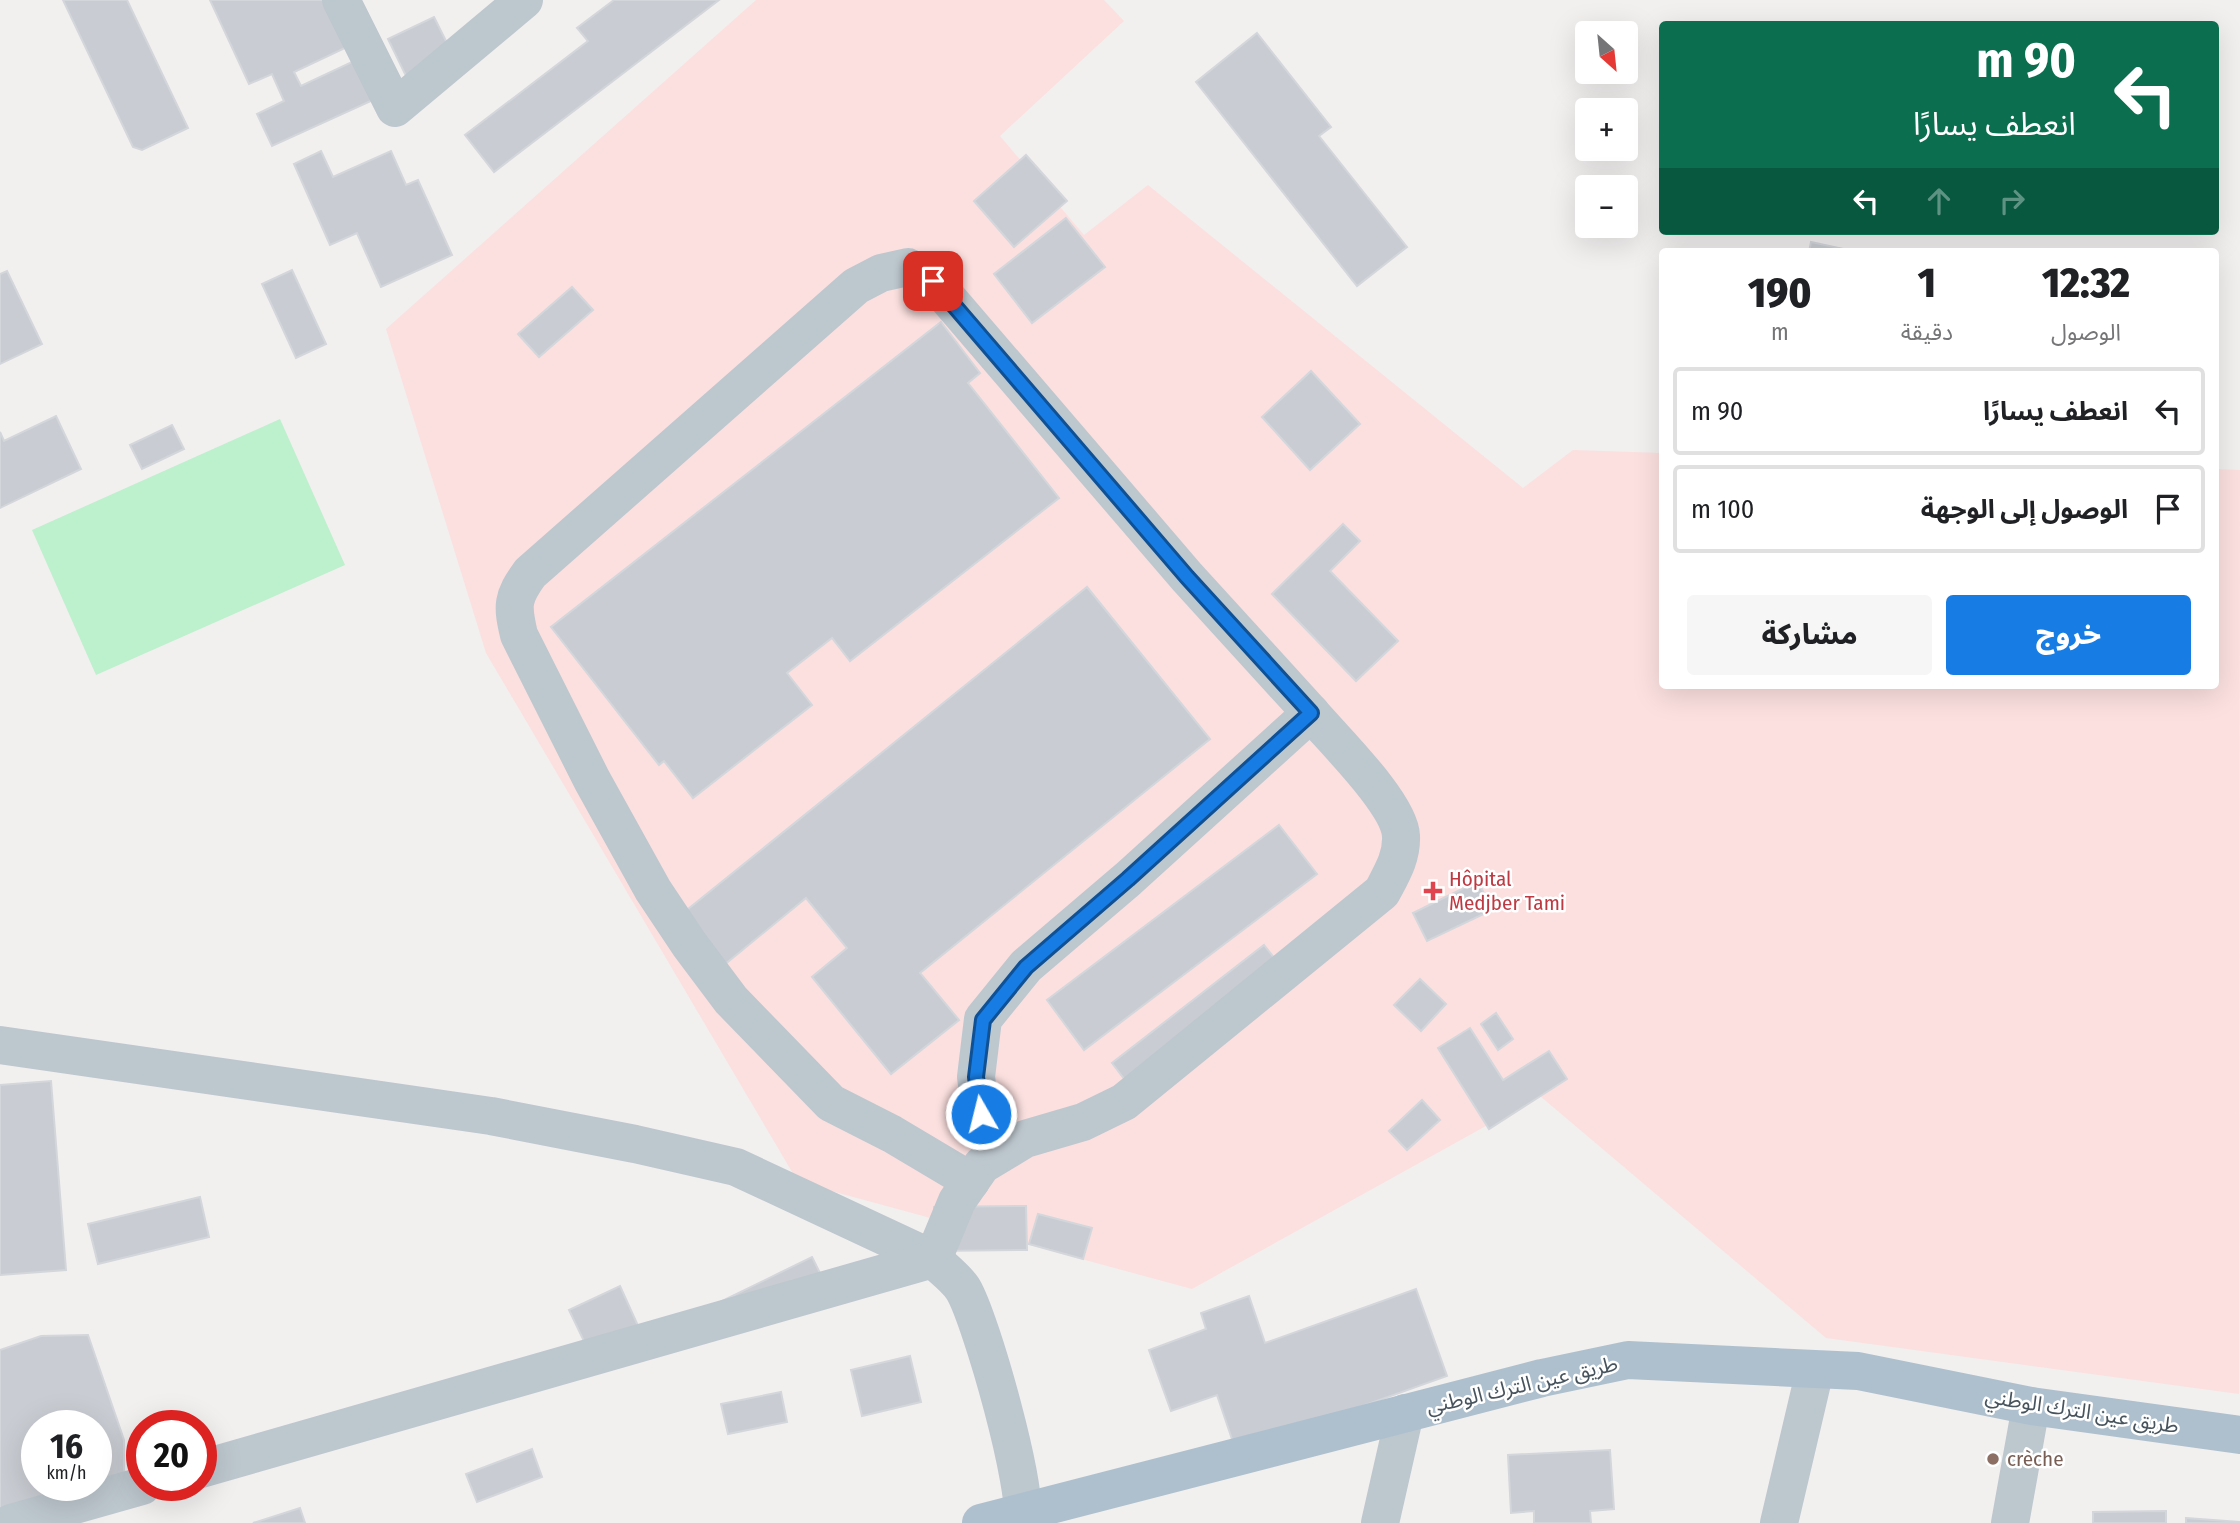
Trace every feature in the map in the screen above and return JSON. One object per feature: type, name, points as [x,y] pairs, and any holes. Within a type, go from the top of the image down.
[{"type":"main road","name":"طريق عين الترك الوطني","points":[[981,1523],[1024,1517],[1405,1413],[1542,1378],[1628,1360],[1858,1371],[2031,1406],[2240,1436]]},
{"type":"street","points":[[341,0],[395,108],[524,0]]},
{"type":"street","points":[[933,1259],[957,1201],[971,1181],[982,1165],[1025,1139],[1083,1122],[1124,1102],[1382,892],[1399,860],[1401,833],[1388,802],[1311,713],[1187,577],[933,281],[908,267],[881,273],[856,286],[530,573],[514,594],[514,615],[519,635],[592,780],[653,890],[731,1000],[831,1103],[892,1134],[971,1181]]},
{"type":"street","points":[[1001,1153],[981,1114],[976,1077],[983,1020],[1026,967],[1128,879],[1311,713]]},
{"type":"street","points":[[0,1045],[491,1116],[635,1143],[736,1167],[933,1259],[963,1289],[979,1332],[1015,1453],[1024,1517]]},
{"type":"street","points":[[217,1463],[933,1259]]},
{"type":"street","points":[[1779,1523],[1815,1370]]},
{"type":"street","points":[[2010,1523],[2031,1406]]},
{"type":"street","points":[[1380,1523],[1405,1413]]},
{"type":"street","points":[[11,1523],[126,1491]]},
{"type":"shaded area","name":"Hôpital Medjber Tami","points":[[756,0],[1104,0],[1124,21],[1000,136],[1084,235],[1148,185],[1523,488],[1573,450],[1659,453],[1659,689],[2219,689],[2219,469],[2240,470],[2239,1394],[1826,1338],[1540,1096],[1192,1289],[798,1182],[486,653],[386,329]]},
{"type":"green space","points":[[280,419],[345,565],[96,675],[32,530]]},
{"type":"building","points":[[63,0],[127,0],[188,128],[142,150],[133,147]]},
{"type":"building","points":[[210,0],[326,0],[347,47],[294,72],[301,86],[354,61],[373,100],[272,146],[257,114],[284,101],[272,74],[249,84]]},
{"type":"building","points":[[614,0],[719,0],[494,172],[465,135],[588,41],[577,28]]},
{"type":"building","points":[[434,17],[452,53],[406,76],[388,39]]},
{"type":"building","points":[[1257,33],[1331,127],[1319,136],[1407,247],[1357,286],[1196,82]]},
{"type":"building","points":[[321,151],[333,177],[391,151],[406,185],[418,180],[452,255],[381,287],[357,233],[330,245],[294,164]]},
{"type":"building","points":[[1026,155],[1067,201],[1014,247],[974,201]]},
{"type":"building","points":[[1066,218],[1105,267],[1032,323],[994,274]]},
{"type":"building","points":[[1811,242],[1839,248],[1810,248]]},
{"type":"building","points":[[292,270],[326,344],[296,358],[262,284]]},
{"type":"building","points":[[7,271],[42,344],[0,364],[0,274]]},
{"type":"building","points":[[572,287],[593,310],[539,357],[518,334]]},
{"type":"building","points":[[941,322],[980,373],[968,383],[1059,498],[850,661],[832,638],[787,673],[812,705],[693,798],[664,761],[659,765],[551,627]]},
{"type":"building","points":[[1311,371],[1360,424],[1310,470],[1262,417]]},
{"type":"building","points":[[56,416],[81,469],[0,508],[0,432],[4,441]]},
{"type":"building","points":[[172,425],[184,449],[142,469],[130,445]]},
{"type":"building","points":[[1343,524],[1360,541],[1330,571],[1398,641],[1356,681],[1272,594]]},
{"type":"building","points":[[1087,587],[1210,739],[920,973],[959,1020],[891,1074],[812,977],[847,948],[806,898],[724,965],[682,914]]},
{"type":"building","points":[[1279,825],[1317,874],[1084,1050],[1047,1000]]},
{"type":"building","points":[[1478,881],[1492,910],[1427,941],[1413,913]]},
{"type":"building","points":[[1264,945],[1291,979],[1138,1097],[1112,1063]]},
{"type":"building","points":[[1420,979],[1446,1004],[1421,1031],[1394,1005]]},
{"type":"building","points":[[1496,1013],[1513,1039],[1498,1050],[1481,1024]]},
{"type":"building","points":[[1470,1028],[1503,1080],[1549,1051],[1567,1079],[1489,1129],[1438,1048]]},
{"type":"building","points":[[51,1081],[66,1270],[0,1275],[0,1085]]},
{"type":"building","points":[[1422,1100],[1440,1120],[1407,1150],[1389,1131]]},
{"type":"building","points":[[200,1197],[209,1237],[98,1264],[88,1224]]},
{"type":"building","points":[[1026,1206],[1027,1250],[935,1251],[934,1207]]},
{"type":"building","points":[[1038,1214],[1092,1228],[1083,1259],[1029,1244]]},
{"type":"building","points":[[812,1257],[827,1287],[714,1305]]},
{"type":"building","points":[[620,1286],[644,1339],[594,1362],[569,1310]]},
{"type":"building","points":[[1416,1289],[1447,1376],[1236,1451],[1217,1395],[1171,1411],[1149,1350],[1206,1329],[1201,1313],[1249,1296],[1265,1343]]},
{"type":"building","points":[[88,1335],[124,1440],[126,1486],[112,1490],[112,1410],[21,1410],[21,1501],[75,1501],[0,1523],[0,1350],[41,1336]]},
{"type":"building","points":[[910,1356],[921,1402],[862,1416],[851,1370]]},
{"type":"building","points":[[781,1392],[787,1422],[728,1434],[721,1404]]},
{"type":"building","points":[[532,1449],[542,1477],[477,1502],[466,1474]]},
{"type":"building","points":[[1610,1450],[1614,1509],[1590,1511],[1591,1523],[1534,1523],[1534,1511],[1511,1513],[1508,1455]]},
{"type":"building","points":[[300,1508],[305,1523],[253,1523]]},
{"type":"building","points":[[2166,1511],[2166,1523],[2093,1523],[2093,1512]]},
{"type":"building","points":[[2186,1518],[2240,1522],[2240,1523],[2186,1523]]},
{"type":"place","name":"Hôpital Medjber Tami","points":[[1433,891]]},
{"type":"place","name":"crèche","points":[[1993,1459]]},
{"type":"route","points":[[933,281],[1187,577],[1311,713],[1128,879],[1026,967],[983,1020],[976,1077],[981,1114]]}]
